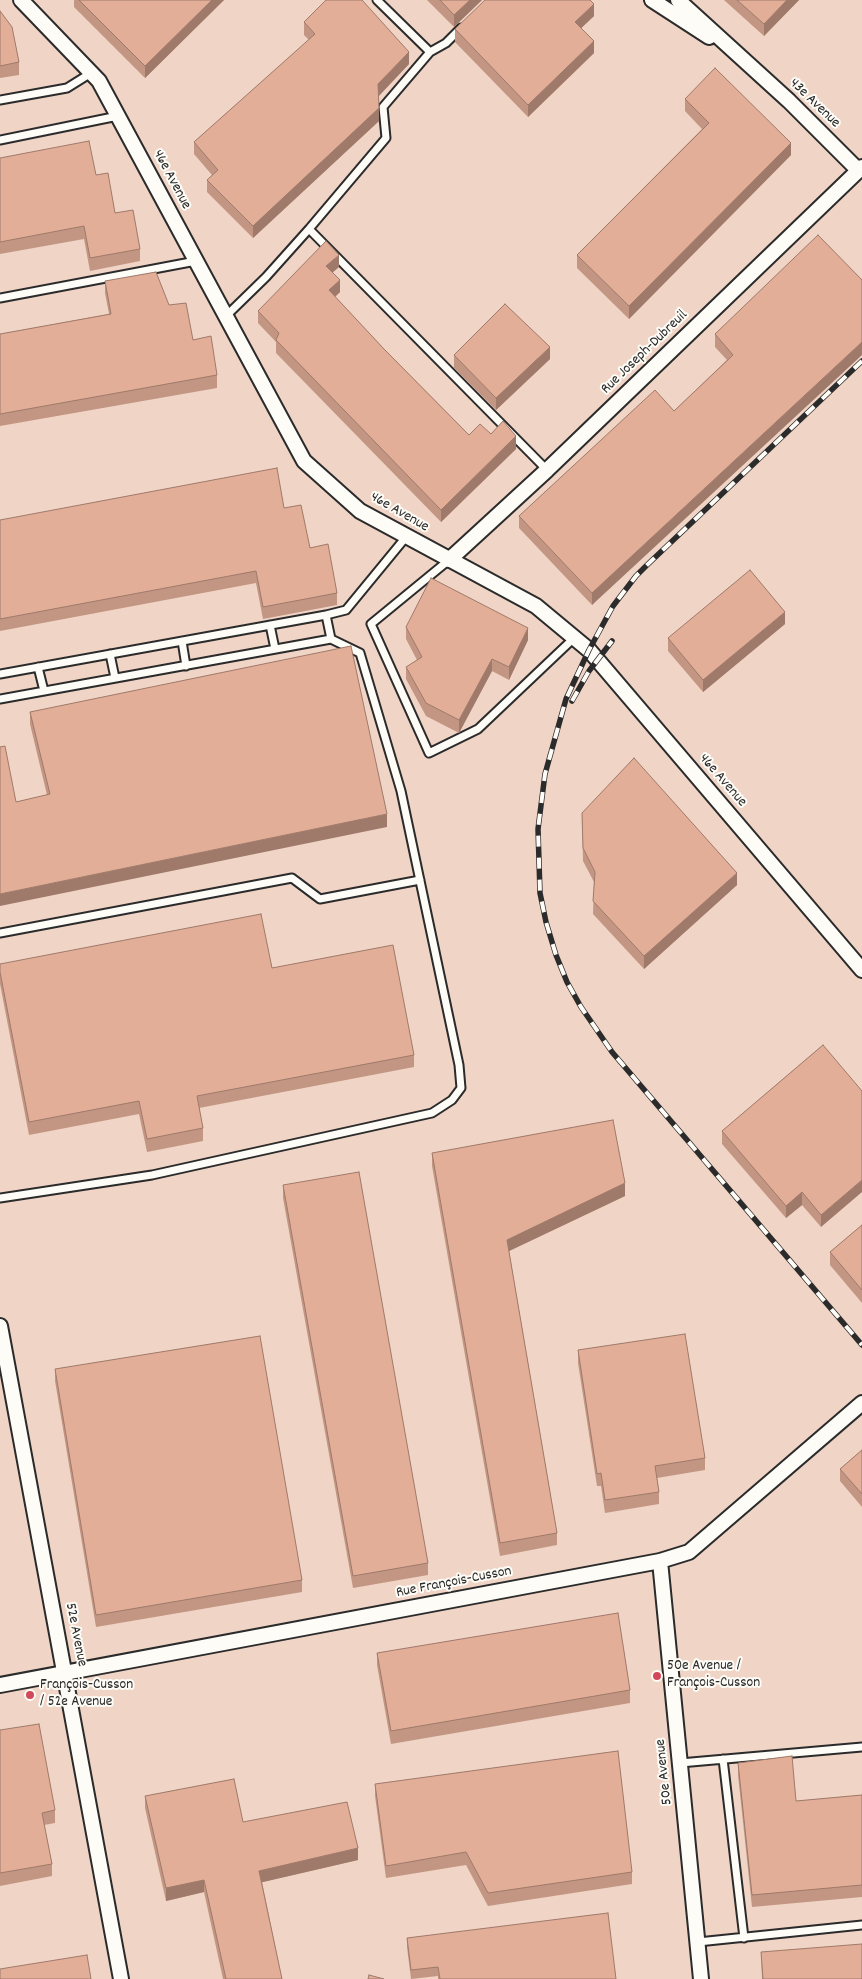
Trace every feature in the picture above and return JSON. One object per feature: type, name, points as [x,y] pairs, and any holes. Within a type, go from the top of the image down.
[{"type":"street","name":"43e Avenue","points":[[652,0],[747,62]]},
{"type":"street","name":"43e Avenue","points":[[678,0],[747,62],[861,170]]},
{"type":"street","name":"43e Avenue","points":[[689,0],[747,62]]},
{"type":"street","name":"46e Avenue","points":[[27,2],[99,81],[304,461],[360,511],[536,606],[574,638],[598,660],[862,970]]},
{"type":"street","name":"Rue Joseph-Dubreuil","points":[[449,560],[547,470],[861,170]]},
{"type":"street","name":"52e Avenue","points":[[0,1326],[66,1672],[121,1979]]},
{"type":"street","name":"Rue François-Cusson","points":[[0,1685],[660,1562],[690,1552],[862,1403]]},
{"type":"street","name":"50e Avenue","points":[[660,1562],[701,1979]]},
{"type":"lane","points":[[377,0],[430,52]]},
{"type":"lane","points":[[226,316],[266,277],[386,138],[383,107],[430,52],[446,43],[465,25]]},
{"type":"lane","points":[[0,100],[67,88],[91,73]]},
{"type":"lane","points":[[0,140],[118,116]]},
{"type":"lane","points":[[309,229],[547,470]]},
{"type":"lane","points":[[0,298],[196,261]]},
{"type":"lane","points":[[0,674],[346,610],[406,537]]},
{"type":"lane","points":[[449,560],[371,624],[429,753],[478,729],[574,638]]},
{"type":"lane","points":[[326,615],[331,639]]},
{"type":"lane","points":[[270,625],[275,650]]},
{"type":"lane","points":[[0,699],[331,639],[360,653],[401,790],[459,1065],[461,1088],[452,1100],[432,1113],[152,1175],[0,1198]]},
{"type":"lane","points":[[182,641],[186,666]]},
{"type":"lane","points":[[110,654],[116,678]]},
{"type":"lane","points":[[38,667],[44,691]]},
{"type":"lane","points":[[0,933],[292,878],[320,899],[420,880]]},
{"type":"lane","points":[[680,1763],[862,1747]]},
{"type":"lane","points":[[723,1759],[744,1938]]},
{"type":"lane","points":[[698,1942],[862,1925]]},
{"type":"shaded area","points":[[0,0],[862,0],[862,1979],[0,1979]]},
{"type":"building","points":[[79,0],[212,0],[145,66]]},
{"type":"building","points":[[326,0],[362,0],[409,52],[378,84],[379,108],[253,226],[207,180],[218,170],[194,142],[315,34],[304,22]]},
{"type":"building","points":[[440,0],[470,0],[454,15]]},
{"type":"building","points":[[485,0],[590,0],[594,4],[575,22],[594,41],[528,105],[455,29]]},
{"type":"building","points":[[737,0],[787,0],[764,24]]},
{"type":"building","points":[[0,11],[12,27],[19,62],[0,66]]},
{"type":"building","points":[[715,68],[791,143],[629,306],[577,255],[709,123],[685,99]]},
{"type":"building","points":[[89,141],[96,175],[108,173],[115,213],[133,210],[140,249],[90,258],[84,226],[0,242],[0,158]]},
{"type":"building","points":[[818,235],[862,280],[862,342],[592,593],[519,516],[655,390],[674,411],[733,355],[715,334]]},
{"type":"building","points":[[326,241],[339,255],[326,266],[340,280],[329,290],[384,349],[469,435],[480,424],[491,434],[503,421],[516,436],[441,510],[276,340],[279,333],[258,311]]},
{"type":"building","points":[[156,272],[169,305],[186,303],[193,340],[211,336],[217,375],[0,414],[0,334],[111,314],[105,281]]},
{"type":"building","points":[[505,304],[550,347],[496,398],[454,355]]},
{"type":"building","points":[[277,468],[284,508],[301,505],[310,548],[328,544],[337,593],[263,607],[256,571],[0,619],[0,520]]},
{"type":"building","points":[[750,570],[785,612],[703,680],[668,638]]},
{"type":"building","points":[[431,578],[528,628],[509,667],[492,659],[459,720],[426,703],[406,667],[422,657],[406,627]]},
{"type":"building","points":[[351,646],[387,814],[0,894],[0,747],[5,746],[16,802],[50,794],[30,712]]},
{"type":"building","points":[[634,758],[737,873],[644,956],[593,901],[595,872],[583,848],[582,813]]},
{"type":"building","points":[[261,914],[272,968],[393,945],[414,1055],[197,1096],[203,1128],[147,1139],[139,1101],[29,1122],[0,964]]},
{"type":"building","points":[[823,1045],[862,1091],[862,1180],[821,1215],[802,1192],[786,1206],[722,1131]]},
{"type":"building","points":[[613,1120],[625,1183],[507,1240],[557,1533],[500,1543],[432,1153]]},
{"type":"building","points":[[359,1172],[428,1563],[353,1576],[283,1185]]},
{"type":"building","points":[[862,1225],[862,1290],[830,1252]]},
{"type":"building","points":[[685,1334],[705,1458],[655,1466],[659,1492],[605,1500],[601,1473],[597,1474],[578,1350]]},
{"type":"building","points":[[260,1336],[302,1580],[96,1615],[55,1369]]},
{"type":"building","points":[[862,1450],[862,1494],[840,1469]]},
{"type":"building","points":[[618,1613],[630,1690],[391,1731],[377,1653]]},
{"type":"building","points":[[39,1724],[55,1810],[42,1813],[52,1864],[0,1873],[0,1730]]},
{"type":"building","points":[[618,1751],[632,1872],[488,1893],[466,1852],[386,1866],[375,1784]]},
{"type":"building","points":[[792,1756],[796,1801],[862,1795],[862,1885],[752,1895],[738,1763]]},
{"type":"building","points":[[234,1779],[243,1822],[347,1802],[358,1848],[259,1871],[282,1979],[226,1979],[204,1880],[166,1888],[145,1796]]},
{"type":"building","points":[[608,1913],[616,1979],[440,1979],[438,1967],[411,1970],[407,1938]]},
{"type":"building","points":[[862,1944],[862,1979],[763,1979],[761,1952]]},
{"type":"building","points":[[87,1955],[91,1979],[0,1979],[0,1969]]},
{"type":"building","points":[[369,1975],[384,1979],[368,1979]]},
{"type":"railway","points":[[862,361],[647,565],[613,606],[589,650],[566,699],[545,774],[538,829],[540,893],[546,922],[567,982],[581,1007],[612,1052],[862,1345]]},
{"type":"railway","points":[[572,701],[589,671],[612,641]]},
{"type":"place","name":"50e Avenue / François-Cusson","points":[[657,1676]]},
{"type":"place","name":"François-Cusson / 52e Avenue","points":[[30,1695]]}]
